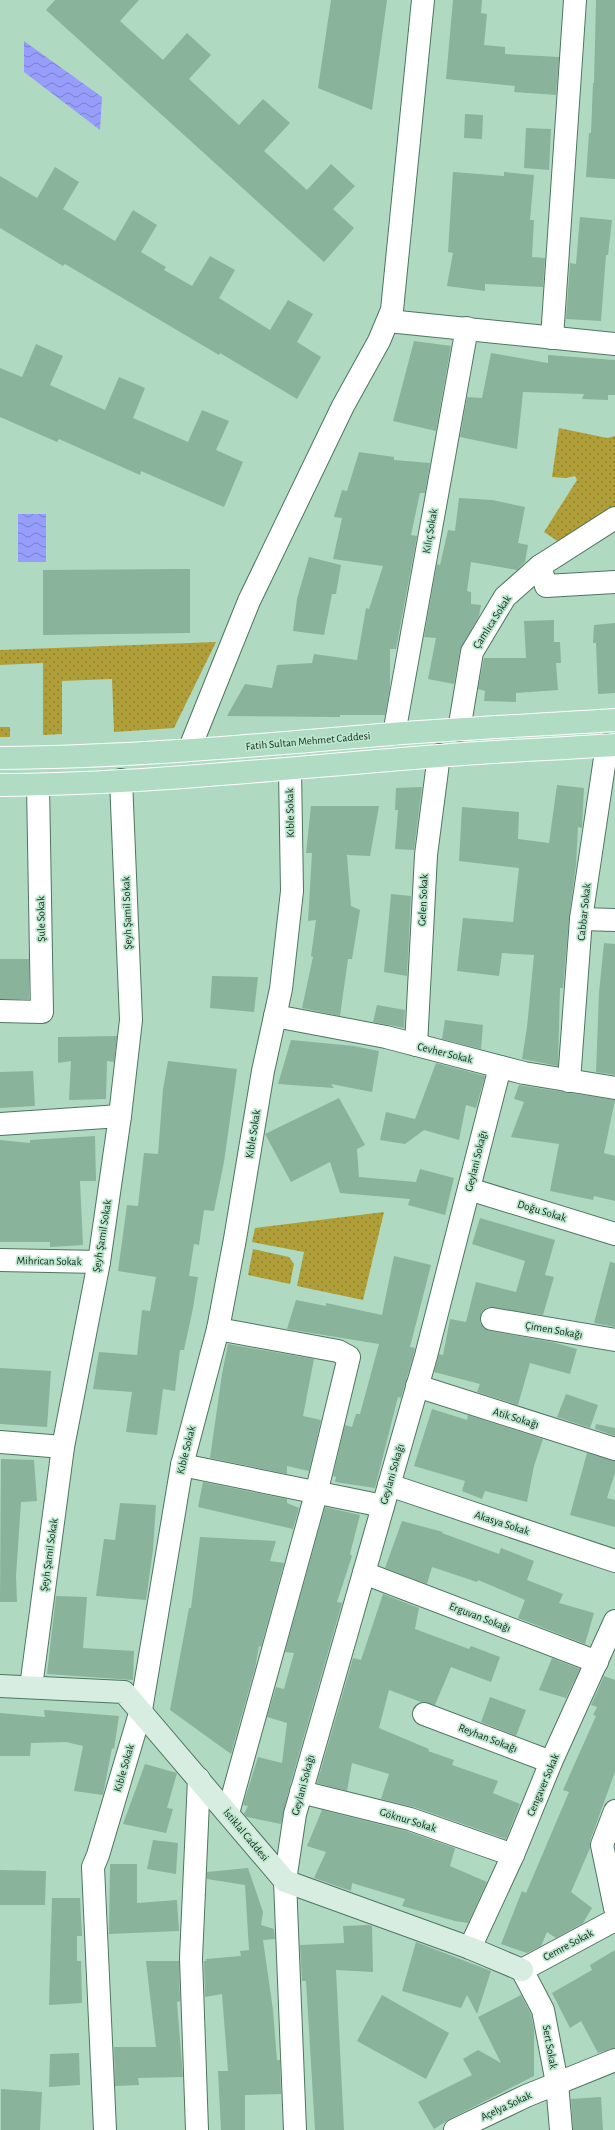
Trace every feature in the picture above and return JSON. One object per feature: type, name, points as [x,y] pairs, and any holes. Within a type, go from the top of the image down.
[{"type":"main road","name":"Fatih Sultan Mehmet Caddesi","points":[[0,758],[289,744],[394,734],[615,720]]},
{"type":"main road","points":[[0,785],[121,780],[290,770],[439,756],[611,745]]},
{"type":"street","points":[[189,750],[249,601],[343,406],[379,341],[392,310],[423,0]]},
{"type":"street","points":[[552,338],[575,0]]},
{"type":"street","points":[[388,321],[615,344]]},
{"type":"street","name":"Kılıç Sokak","points":[[394,734],[466,328]]},
{"type":"street","name":"Çamlıca Sokak","points":[[459,730],[472,652],[505,598],[540,566],[615,518]]},
{"type":"street","points":[[540,566],[546,586],[615,582]]},
{"type":"street","name":"Cabbar Sokak","points":[[569,1081],[581,919],[611,745]]},
{"type":"street","name":"Gelen Sokak","points":[[416,1045],[426,855],[439,756]]},
{"type":"street","name":"Kıble Sokak","points":[[105,2130],[93,1867],[98,1855],[141,1710],[182,1465],[218,1329],[235,1239],[263,1071],[281,989],[292,891],[290,770]]},
{"type":"street","name":"Şeyh Şamil Sokak","points":[[31,1687],[63,1447],[99,1262],[120,1116],[130,1020],[121,780]]},
{"type":"street","name":"Şule Sokak","points":[[0,1011],[42,1012],[38,784]]},
{"type":"street","points":[[581,919],[615,920]]},
{"type":"street","name":"Cevher Sokak","points":[[275,1016],[386,1037],[500,1067],[569,1081],[615,1088]]},
{"type":"street","name":"Geylani Sokağı","points":[[295,2130],[284,1881],[295,1814],[417,1386],[500,1067]]},
{"type":"street","points":[[0,1124],[120,1116]]},
{"type":"street","name":"Doğu Sokak","points":[[468,1189],[615,1234]]},
{"type":"street","name":"Mihrican Sokak","points":[[0,1260],[99,1262]]},
{"type":"street","name":"Çimen Sokağı","points":[[492,1319],[615,1340]]},
{"type":"street","points":[[218,1329],[338,1351],[349,1357],[316,1494],[228,1813]]},
{"type":"street","name":"Atik Sokağı","points":[[417,1386],[615,1449]]},
{"type":"street","points":[[0,1442],[63,1447]]},
{"type":"street","points":[[182,1465],[316,1494],[383,1506]]},
{"type":"street","name":"Akasya Sokak","points":[[389,1485],[615,1560]]},
{"type":"street","name":"Erguvan Sokağı","points":[[364,1573],[597,1662]]},
{"type":"street","name":"Cengaver Sokak","points":[[470,1948],[513,1856],[551,1762],[615,1621]]},
{"type":"street","name":"İstiklal Caddesi","points":[[0,1686],[124,1692],[141,1710],[284,1881]]},
{"type":"street","name":"Reyhan Sokağı","points":[[424,1714],[551,1762]]},
{"type":"street","points":[[197,2130],[191,1958],[199,1779]]},
{"type":"street","name":"Göknur Sokak","points":[[301,1792],[410,1819],[513,1856]]},
{"type":"street","points":[[615,1811],[602,1845],[615,1908]]},
{"type":"street","points":[[284,1881],[470,1948],[522,1970]]},
{"type":"street","name":"Cemre Sokak","points":[[522,1970],[615,1920]]},
{"type":"street","name":"Sert Sokak","points":[[522,1970],[543,2010],[557,2083],[561,2130]]},
{"type":"street","name":"Açelya Sokak","points":[[455,2130],[526,2096],[615,2060]]},
{"type":"shaded area","points":[[559,428],[607,438],[615,436],[615,508],[562,544],[544,532],[577,480],[575,476],[566,478],[552,477]]},
{"type":"shaded area","points":[[216,642],[174,728],[114,732],[112,679],[62,681],[62,734],[43,735],[43,663],[0,665],[0,650]]},
{"type":"shaded area","points":[[0,727],[10,727],[10,737],[0,737]]},
{"type":"shaded area","points":[[384,1212],[363,1300],[297,1286],[304,1252],[252,1242],[255,1228]]},
{"type":"shaded area","points":[[253,1249],[289,1257],[294,1264],[290,1284],[248,1275]]},
{"type":"water","points":[[24,41],[102,97],[100,130],[24,72]]},
{"type":"water","points":[[18,514],[46,514],[46,562],[18,562]]},
{"type":"building","points":[[55,0],[139,0],[120,21],[163,60],[187,33],[211,55],[189,79],[239,125],[263,99],[290,123],[264,151],[307,190],[331,164],[355,186],[333,209],[354,228],[324,262],[46,10]]},
{"type":"building","points":[[331,0],[387,0],[372,110],[318,88]]},
{"type":"building","points":[[453,0],[482,0],[481,13],[487,14],[484,45],[505,47],[505,54],[559,57],[556,95],[514,92],[515,86],[446,79]]},
{"type":"building","points":[[596,0],[615,0],[615,179],[586,177],[589,133],[591,133],[594,83]]},
{"type":"building","points":[[465,114],[483,115],[482,139],[464,138]]},
{"type":"building","points":[[526,128],[551,129],[549,170],[524,168]]},
{"type":"building","points":[[55,167],[79,182],[63,209],[115,241],[133,210],[157,225],[141,252],[166,267],[164,270],[192,286],[210,256],[235,270],[219,298],[270,330],[288,300],[313,314],[297,342],[321,357],[297,399],[65,264],[63,266],[0,228],[0,176],[37,198]]},
{"type":"building","points":[[453,172],[504,176],[504,172],[534,175],[530,220],[534,220],[532,257],[545,258],[543,287],[485,284],[485,291],[447,286],[453,253],[448,252]]},
{"type":"building","points":[[580,217],[612,220],[608,255],[606,255],[601,321],[566,319],[570,263],[576,264]]},
{"type":"building","points":[[414,341],[451,346],[436,431],[393,421]]},
{"type":"building","points":[[36,344],[63,356],[50,385],[105,410],[119,377],[145,388],[133,418],[188,442],[202,410],[229,421],[216,450],[243,462],[224,507],[141,471],[140,475],[59,439],[57,442],[0,417],[0,368],[22,377]]},
{"type":"building","points":[[491,353],[548,363],[548,355],[615,360],[615,395],[608,395],[608,400],[582,399],[584,394],[523,392],[517,449],[460,437],[467,397],[482,398]]},
{"type":"building","points":[[359,452],[394,457],[394,460],[430,463],[425,493],[420,493],[411,535],[417,536],[396,649],[390,649],[390,687],[385,715],[340,715],[340,717],[227,716],[245,684],[272,688],[277,665],[312,663],[314,654],[357,660],[366,608],[369,609],[383,566],[333,559],[342,518],[334,517],[342,490],[347,491]]},
{"type":"building","points":[[459,498],[492,500],[525,507],[518,543],[528,545],[525,562],[517,570],[471,562],[467,591],[471,592],[471,604],[481,605],[479,616],[460,650],[454,684],[428,679],[436,638],[424,637],[437,564],[440,565],[448,530],[455,531]]},
{"type":"building","points":[[309,557],[341,565],[336,594],[332,594],[324,635],[293,631],[297,599]]},
{"type":"building","points":[[190,569],[190,633],[43,635],[43,570]]},
{"type":"building","points":[[554,620],[554,642],[560,642],[561,663],[556,663],[558,690],[516,693],[516,702],[484,701],[485,691],[478,689],[484,658],[526,658],[524,621]]},
{"type":"building","points":[[615,623],[615,693],[598,694],[596,643],[593,643],[594,625]]},
{"type":"building","points":[[557,785],[584,788],[582,828],[578,827],[576,865],[569,918],[563,988],[560,988],[558,1066],[522,1059],[527,1027],[534,955],[502,953],[499,976],[457,971],[463,918],[513,922],[519,868],[459,861],[462,807],[519,812],[518,839],[549,843]]},
{"type":"building","points":[[422,787],[414,850],[395,849],[398,810],[395,810],[396,788]]},
{"type":"building","points":[[311,806],[379,806],[370,856],[347,855],[351,906],[360,910],[352,959],[348,959],[340,1016],[302,1008],[313,957],[311,956],[316,920],[308,921],[312,853],[306,853]]},
{"type":"building","points":[[391,894],[411,896],[407,976],[384,972]]},
{"type":"building","points":[[604,943],[615,944],[615,1075],[596,1072],[599,993]]},
{"type":"building","points":[[0,959],[29,959],[29,999],[0,999]]},
{"type":"building","points":[[212,976],[258,977],[254,1012],[210,1008]]},
{"type":"building","points":[[377,1005],[405,1010],[404,1028],[373,1022]]},
{"type":"building","points":[[445,1020],[483,1025],[481,1049],[442,1039]]},
{"type":"building","points":[[117,1036],[114,1062],[107,1061],[106,1099],[69,1100],[71,1061],[58,1063],[58,1037]]},
{"type":"building","points":[[291,1040],[354,1046],[379,1051],[372,1092],[331,1084],[334,1088],[278,1084]]},
{"type":"building","points":[[168,1061],[237,1069],[224,1162],[214,1211],[204,1210],[199,1245],[194,1244],[189,1276],[198,1277],[184,1350],[180,1350],[175,1391],[163,1389],[157,1435],[126,1432],[132,1392],[93,1389],[99,1352],[137,1355],[142,1310],[150,1311],[156,1277],[118,1271],[127,1205],[138,1206],[144,1153],[158,1154],[163,1089]]},
{"type":"building","points":[[436,1063],[485,1076],[476,1108],[466,1105],[459,1140],[424,1130],[405,1144],[380,1140],[386,1112],[415,1119]]},
{"type":"building","points":[[33,1071],[35,1106],[0,1108],[0,1072]]},
{"type":"building","points":[[519,1085],[615,1100],[604,1153],[615,1156],[615,1201],[594,1196],[593,1200],[550,1191],[559,1144],[511,1137],[524,1102],[514,1099]]},
{"type":"building","points":[[339,1098],[365,1145],[357,1149],[359,1177],[416,1182],[420,1169],[454,1178],[445,1215],[408,1205],[410,1199],[340,1193],[330,1162],[291,1182],[265,1134]]},
{"type":"building","points":[[95,1136],[96,1181],[80,1181],[83,1245],[50,1247],[50,1242],[0,1242],[0,1140],[30,1143],[30,1140]]},
{"type":"building","points":[[480,1218],[555,1240],[545,1275],[554,1277],[543,1315],[488,1307],[483,1311],[480,1317],[480,1323],[484,1328],[490,1331],[552,1342],[577,1349],[570,1374],[530,1363],[518,1405],[477,1392],[480,1384],[434,1372],[439,1354],[443,1355],[450,1319],[466,1322],[476,1282],[516,1292],[525,1261],[472,1244]]},
{"type":"building","points":[[394,1256],[431,1265],[410,1347],[415,1348],[414,1353],[401,1398],[398,1397],[375,1488],[335,1482],[336,1477],[333,1476],[345,1425],[352,1427],[356,1414],[360,1414],[379,1344],[287,1329],[296,1300],[326,1306],[326,1303],[382,1315]]},
{"type":"building","points":[[610,1262],[615,1263],[615,1327],[594,1323]]},
{"type":"building","points":[[228,1344],[314,1359],[303,1416],[321,1420],[309,1471],[287,1466],[287,1474],[210,1458],[222,1374]]},
{"type":"building","points":[[0,1368],[51,1371],[47,1427],[0,1424]]},
{"type":"building","points":[[566,1394],[598,1405],[590,1428],[557,1417]]},
{"type":"building","points":[[432,1409],[467,1420],[468,1415],[543,1439],[534,1466],[527,1502],[485,1491],[482,1499],[462,1491],[465,1481],[414,1466]]},
{"type":"building","points":[[596,1424],[615,1428],[615,1436],[595,1429]]},
{"type":"building","points":[[587,1453],[615,1461],[615,1473],[607,1498],[615,1500],[615,1527],[570,1515]]},
{"type":"building","points":[[1,1459],[34,1460],[37,1501],[21,1502],[16,1576],[17,1602],[0,1602]]},
{"type":"building","points":[[203,1482],[287,1499],[287,1503],[299,1508],[293,1529],[198,1507]]},
{"type":"building","points":[[120,1503],[156,1505],[153,1550],[146,1600],[96,1596],[104,1539],[115,1540]]},
{"type":"building","points":[[325,1507],[360,1515],[350,1554],[352,1556],[337,1602],[342,1603],[289,1789],[281,1824],[247,1817],[244,1814],[248,1806],[243,1805],[258,1757],[282,1763],[287,1723],[267,1717],[276,1687],[284,1689],[294,1653],[285,1652]]},
{"type":"building","points":[[402,1521],[443,1532],[442,1533],[499,1554],[501,1548],[534,1561],[527,1580],[563,1594],[559,1603],[594,1613],[585,1644],[518,1618],[525,1600],[478,1580],[477,1582],[432,1567],[427,1584],[385,1568]]},
{"type":"building","points":[[200,1537],[276,1541],[270,1561],[284,1563],[261,1647],[259,1646],[255,1668],[231,1754],[170,1710],[189,1608],[191,1608]]},
{"type":"building","points":[[383,1594],[419,1608],[415,1629],[469,1649],[471,1646],[500,1657],[491,1682],[451,1667],[435,1705],[421,1702],[389,1690],[379,1728],[429,1749],[428,1751],[454,1760],[452,1765],[498,1781],[493,1793],[520,1804],[506,1839],[414,1807],[381,1799],[389,1774],[352,1763],[347,1791],[317,1783],[353,1658],[361,1660]]},
{"type":"building","points":[[56,1596],[87,1597],[83,1648],[134,1651],[133,1680],[47,1674]]},
{"type":"building","points":[[552,1658],[580,1669],[566,1698],[539,1690]]},
{"type":"building","points":[[604,1676],[615,1680],[615,1772],[590,1841],[590,1848],[571,1892],[592,1908],[583,1923],[556,1938],[547,1932],[541,1946],[527,1953],[501,1944],[522,1891],[526,1893],[569,1792],[563,1790],[596,1716],[593,1715],[597,1707],[591,1705]]},
{"type":"building","points":[[490,1697],[526,1710],[516,1736],[481,1722]]},
{"type":"building","points":[[44,1710],[119,1716],[114,1749],[112,1748],[103,1795],[74,1791],[83,1746],[66,1742],[31,1743],[30,1756],[0,1756],[0,1713],[45,1717]]},
{"type":"building","points":[[145,1764],[177,1773],[167,1808],[173,1809],[166,1833],[123,1824]]},
{"type":"building","points":[[322,1810],[406,1831],[455,1848],[450,1866],[487,1882],[468,1923],[455,1921],[402,1906],[405,1899],[352,1883],[351,1891],[314,1878],[326,1852],[307,1846]]},
{"type":"building","points":[[153,1840],[178,1843],[176,1874],[147,1869]]},
{"type":"building","points":[[110,1864],[137,1864],[137,1903],[177,1900],[179,1931],[109,1934]]},
{"type":"building","points":[[248,1868],[263,1912],[261,1925],[274,1929],[275,1939],[263,1940],[273,2010],[277,2060],[280,2060],[281,2094],[245,2095],[245,2130],[221,2130],[218,2071],[228,2071],[222,1994],[205,1997],[204,1961],[206,1961],[206,1959],[241,1956],[240,1951],[249,1950],[245,1885],[207,1879],[207,1872]]},
{"type":"building","points":[[0,1870],[46,1871],[45,1905],[0,1905]]},
{"type":"building","points":[[52,1898],[80,1898],[82,1936],[77,1936],[77,1961],[81,1961],[82,2003],[49,2005]]},
{"type":"building","points":[[343,1926],[372,1926],[373,1972],[336,1970],[344,2130],[315,2130],[306,1981],[302,1981],[300,1945],[344,1943]]},
{"type":"building","points":[[416,1942],[491,1971],[477,2014],[467,1995],[461,2008],[402,1991]]},
{"type":"building","points":[[615,1950],[615,2048],[598,2053],[581,2021],[570,2028],[552,1993],[592,1970],[590,1965]]},
{"type":"building","points":[[146,1961],[179,1961],[180,2001],[177,2002],[183,2077],[138,2078],[139,2085],[115,2086],[114,2047],[156,2047]]},
{"type":"building","points":[[382,1995],[449,2033],[426,2079],[357,2041]]},
{"type":"building","points":[[521,1995],[531,2014],[534,2030],[534,2076],[450,2119],[434,2129],[418,2102],[472,2075],[463,2059],[478,2050],[501,2063],[478,2017]]},
{"type":"building","points":[[79,2053],[80,2085],[49,2087],[50,2054]]},
{"type":"building","points":[[1,2089],[42,2092],[40,2130],[1,2130]]},
{"type":"building","points":[[601,2097],[603,2130],[573,2130],[571,2099]]}]
